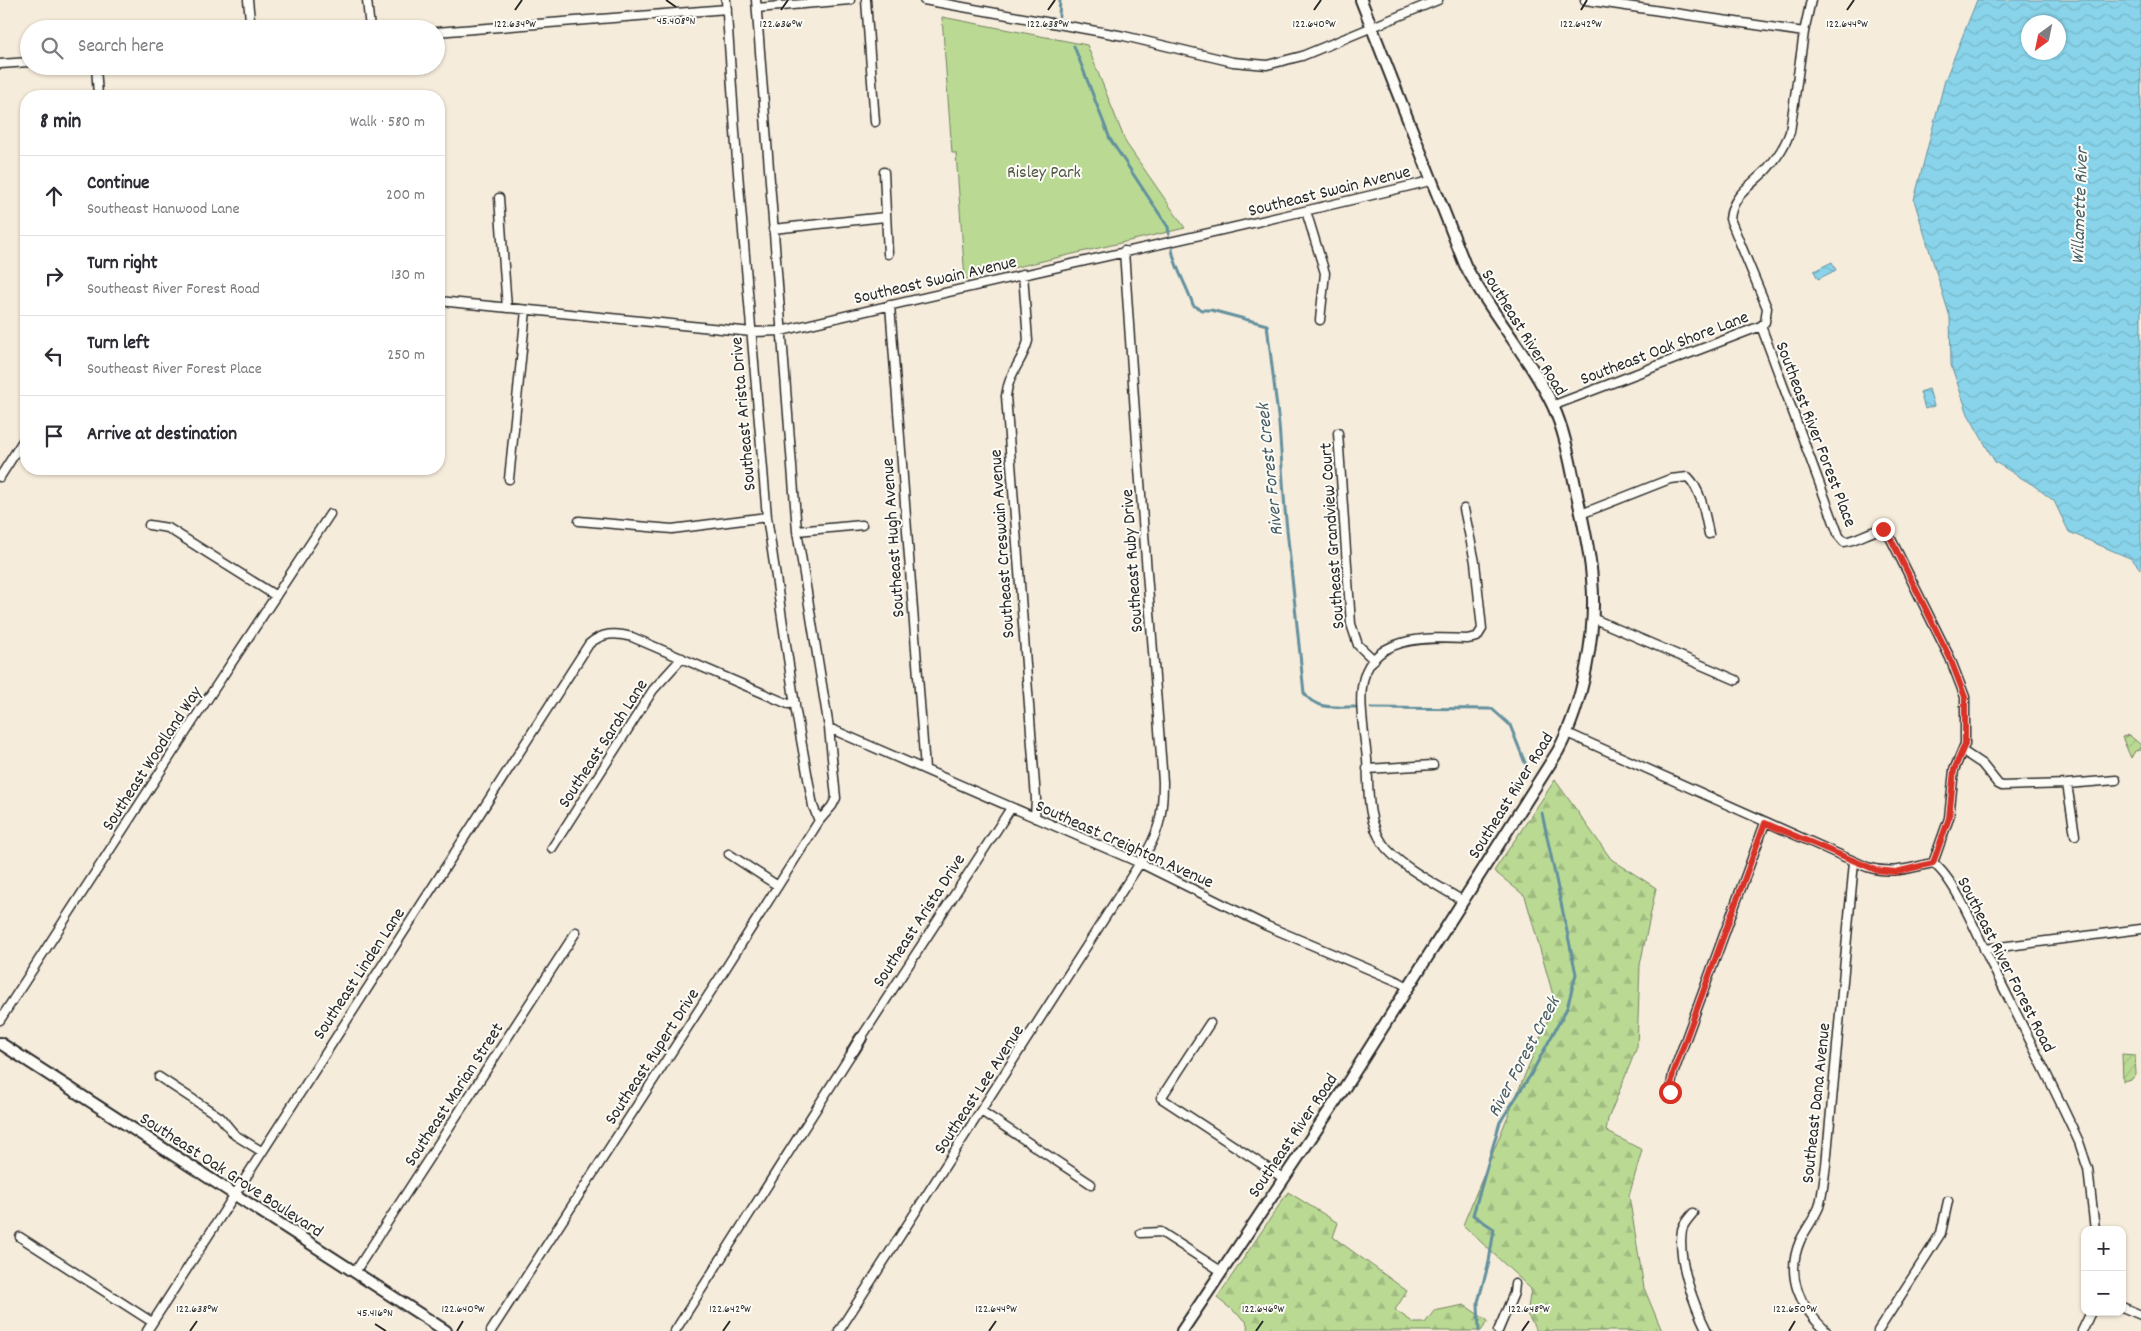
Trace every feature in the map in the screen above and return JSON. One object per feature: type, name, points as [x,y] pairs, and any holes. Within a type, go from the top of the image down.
[{"type":"street","points":[[248,0],[250,20]]},
{"type":"street","points":[[368,0],[369,20]]},
{"type":"street","name":"Southeast Arista Drive","points":[[726,0],[767,518],[795,703],[813,806],[819,821]]},
{"type":"street","points":[[829,728],[797,531],[756,4],[850,0]]},
{"type":"street","points":[[866,0],[875,122]]},
{"type":"street","points":[[924,0],[1124,36],[1233,62],[1268,65],[1302,56],[1438,0]]},
{"type":"street","name":"Southeast River Road","points":[[1182,1331],[1345,1086],[1553,760],[1567,733],[1584,673],[1592,618],[1592,578],[1581,514],[1568,452],[1552,406],[1527,361],[1470,274],[1430,180],[1360,0]]},
{"type":"street","points":[[1585,0],[1804,32]]},
{"type":"street","name":"Southeast Oak Shore Lane","points":[[1552,406],[1761,326],[1765,322],[1767,308],[1730,218],[1731,208],[1743,191],[1766,170],[1785,146],[1790,132],[1804,32],[1811,0]]},
{"type":"street","points":[[445,31],[727,9]]},
{"type":"street","points":[[0,64],[20,63]]},
{"type":"street","points":[[97,75],[98,90]]},
{"type":"street","points":[[884,172],[888,254]]},
{"type":"street","name":"Southeast Swain Avenue","points":[[445,302],[752,332],[781,331],[1023,274],[1306,211],[1430,180]]},
{"type":"street","points":[[498,198],[507,308]]},
{"type":"street","points":[[1306,211],[1325,273],[1320,320]]},
{"type":"street","points":[[773,229],[885,217]]},
{"type":"street","name":"Southeast Ruby Drive","points":[[1124,251],[1136,442],[1163,782],[1163,806],[1157,834],[1140,863]]},
{"type":"street","name":"Southeast Creswain Avenue","points":[[1023,274],[1028,341],[1026,350],[1008,381],[1006,396],[1036,799],[1035,818]]},
{"type":"street","name":"Southeast Hugh Avenue","points":[[890,305],[925,769]]},
{"type":"street","points":[[509,479],[526,310]]},
{"type":"street","name":"Southeast River Forest Place","points":[[1761,326],[1839,536],[1844,542],[1875,530],[1883,529],[1890,537],[1950,658],[1965,697],[1964,752],[1954,770],[1949,818],[1933,863]]},
{"type":"street","name":"Southeast Grandview Court","points":[[1338,432],[1351,624],[1358,644],[1374,660]]},
{"type":"street","points":[[0,477],[20,445]]},
{"type":"street","points":[[1581,514],[1670,479],[1688,477],[1695,484],[1705,514],[1709,534]]},
{"type":"street","points":[[1464,508],[1475,562],[1482,630],[1478,637],[1404,641],[1388,647],[1374,660],[1366,672],[1362,690],[1371,817],[1376,832],[1383,845],[1400,861],[1464,901]]},
{"type":"street","name":"Southeast Woodland Way","points":[[0,1020],[330,514]]},
{"type":"street","points":[[579,521],[672,529],[767,518]]},
{"type":"street","points":[[149,525],[168,528],[276,596]]},
{"type":"street","points":[[797,531],[862,525]]},
{"type":"street","points":[[1592,618],[1736,680]]},
{"type":"street","name":"Southeast Linden Lane","points":[[147,1331],[233,1194],[589,644],[601,636],[615,633],[627,635],[682,658]]},
{"type":"street","points":[[682,658],[788,704],[795,703]]},
{"type":"street","name":"Southeast Sarah Lane","points":[[552,848],[653,690],[682,658]]},
{"type":"street","name":"Southeast Creighton Avenue","points":[[829,728],[1140,863],[1267,926],[1408,987]]},
{"type":"street","name":"Southeast Rupert Drive","points":[[491,1331],[819,821],[832,806],[836,798],[829,728]]},
{"type":"street","points":[[1567,733],[1765,823],[1876,870],[1896,872],[1933,863]]},
{"type":"street","points":[[1964,752],[1982,764],[1998,784],[2002,786],[2116,780]]},
{"type":"street","points":[[1367,769],[1433,765]]},
{"type":"street","points":[[2067,784],[2075,835]]},
{"type":"street","name":"Southeast Arista Drive","points":[[853,1051],[1011,808]]},
{"type":"street","points":[[1670,1092],[1673,1074],[1765,823]]},
{"type":"street","points":[[729,854],[778,886]]},
{"type":"street","name":"Southeast Dana Avenue","points":[[1826,1331],[1800,1298],[1793,1272],[1794,1259],[1801,1239],[1820,1204],[1826,1165],[1854,862]]},
{"type":"street","name":"Southeast Lee Avenue","points":[[839,1331],[1140,863]]},
{"type":"street","name":"Southeast River Forest Road","points":[[1933,863],[1941,869],[1951,883],[2079,1142],[2088,1169],[2095,1226]]},
{"type":"street","points":[[1984,949],[2141,929]]},
{"type":"street","name":"Southeast Marian Street","points":[[354,1272],[576,932]]},
{"type":"street","points":[[1210,1023],[1161,1098],[1283,1178]]},
{"type":"street","name":"Southeast Oak Grove Boulevard","points":[[0,1043],[446,1331]]},
{"type":"street","points":[[675,1331],[853,1051]]},
{"type":"street","points":[[159,1077],[220,1117],[236,1135],[261,1151]]},
{"type":"street","points":[[981,1112],[1091,1184]]},
{"type":"street","points":[[1878,1331],[1941,1233],[1948,1201]]},
{"type":"street","points":[[1693,1213],[1682,1228],[1685,1272],[1707,1331]]},
{"type":"street","points":[[1141,1233],[1161,1232],[1221,1271]]},
{"type":"street","points":[[20,1237],[152,1322]]},
{"type":"street","points":[[1498,1331],[1514,1293],[1515,1284]]},
{"type":"street","points":[[2126,1309],[2141,1315]]},
{"type":"street","points":[[2082,1331],[2089,1316]]},
{"type":"green space","name":"Risley Park","points":[[942,17],[1087,45],[1126,143],[1185,228],[965,279],[956,153],[952,153]]},
{"type":"green space","points":[[2129,735],[2141,745],[2141,750],[2135,751],[2131,758],[2122,737]]},
{"type":"green space","points":[[1555,780],[1611,859],[1656,888],[1640,965],[1637,1047],[1608,1119],[1606,1131],[1642,1150],[1629,1196],[1644,1288],[1662,1331],[1537,1331],[1527,1314],[1531,1289],[1463,1225],[1555,1002],[1525,896],[1494,871]]},
{"type":"green space","points":[[2122,1054],[2135,1055],[2136,1074],[2132,1079],[2123,1081]]},
{"type":"green space","points":[[1288,1192],[1338,1223],[1333,1237],[1407,1291],[1395,1310],[1414,1323],[1425,1323],[1434,1311],[1464,1305],[1488,1321],[1481,1331],[1249,1331],[1246,1321],[1217,1298]]},
{"type":"water","name":"Willamette River","points":[[1977,0],[2141,0],[2141,570],[2132,559],[2069,532],[2054,501],[2033,485],[1995,462],[1968,414],[1951,365],[1950,317],[1914,200],[1945,80]]},
{"type":"water","points":[[1832,262],[1836,270],[1818,279],[1814,271]]},
{"type":"water","points":[[1929,389],[1934,406],[1925,409],[1920,392]]},
{"type":"waterway","name":"River Forest Creek","points":[[1059,16],[1060,0]]},
{"type":"waterway","name":"River Forest Creek","points":[[1074,46],[1110,139],[1168,227],[1169,234]]},
{"type":"waterway","name":"River Forest Creek","points":[[1172,249],[1193,305],[1202,310],[1211,310],[1267,325],[1279,424],[1285,510],[1304,693],[1320,705],[1355,707]]},
{"type":"waterway","name":"River Forest Creek","points":[[1371,708],[1492,709],[1510,725],[1529,773]]},
{"type":"waterway","name":"River Forest Creek","points":[[1479,1331],[1478,1302],[1489,1262],[1494,1229],[1473,1215],[1500,1122],[1530,1076],[1567,1008],[1576,974],[1542,813]]},
{"type":"route","points":[[1670,1092],[1673,1074],[1765,823],[1876,870],[1896,872],[1933,863],[1936,849],[1949,818],[1954,770],[1964,752],[1965,697],[1950,658],[1890,537],[1883,529]]}]
